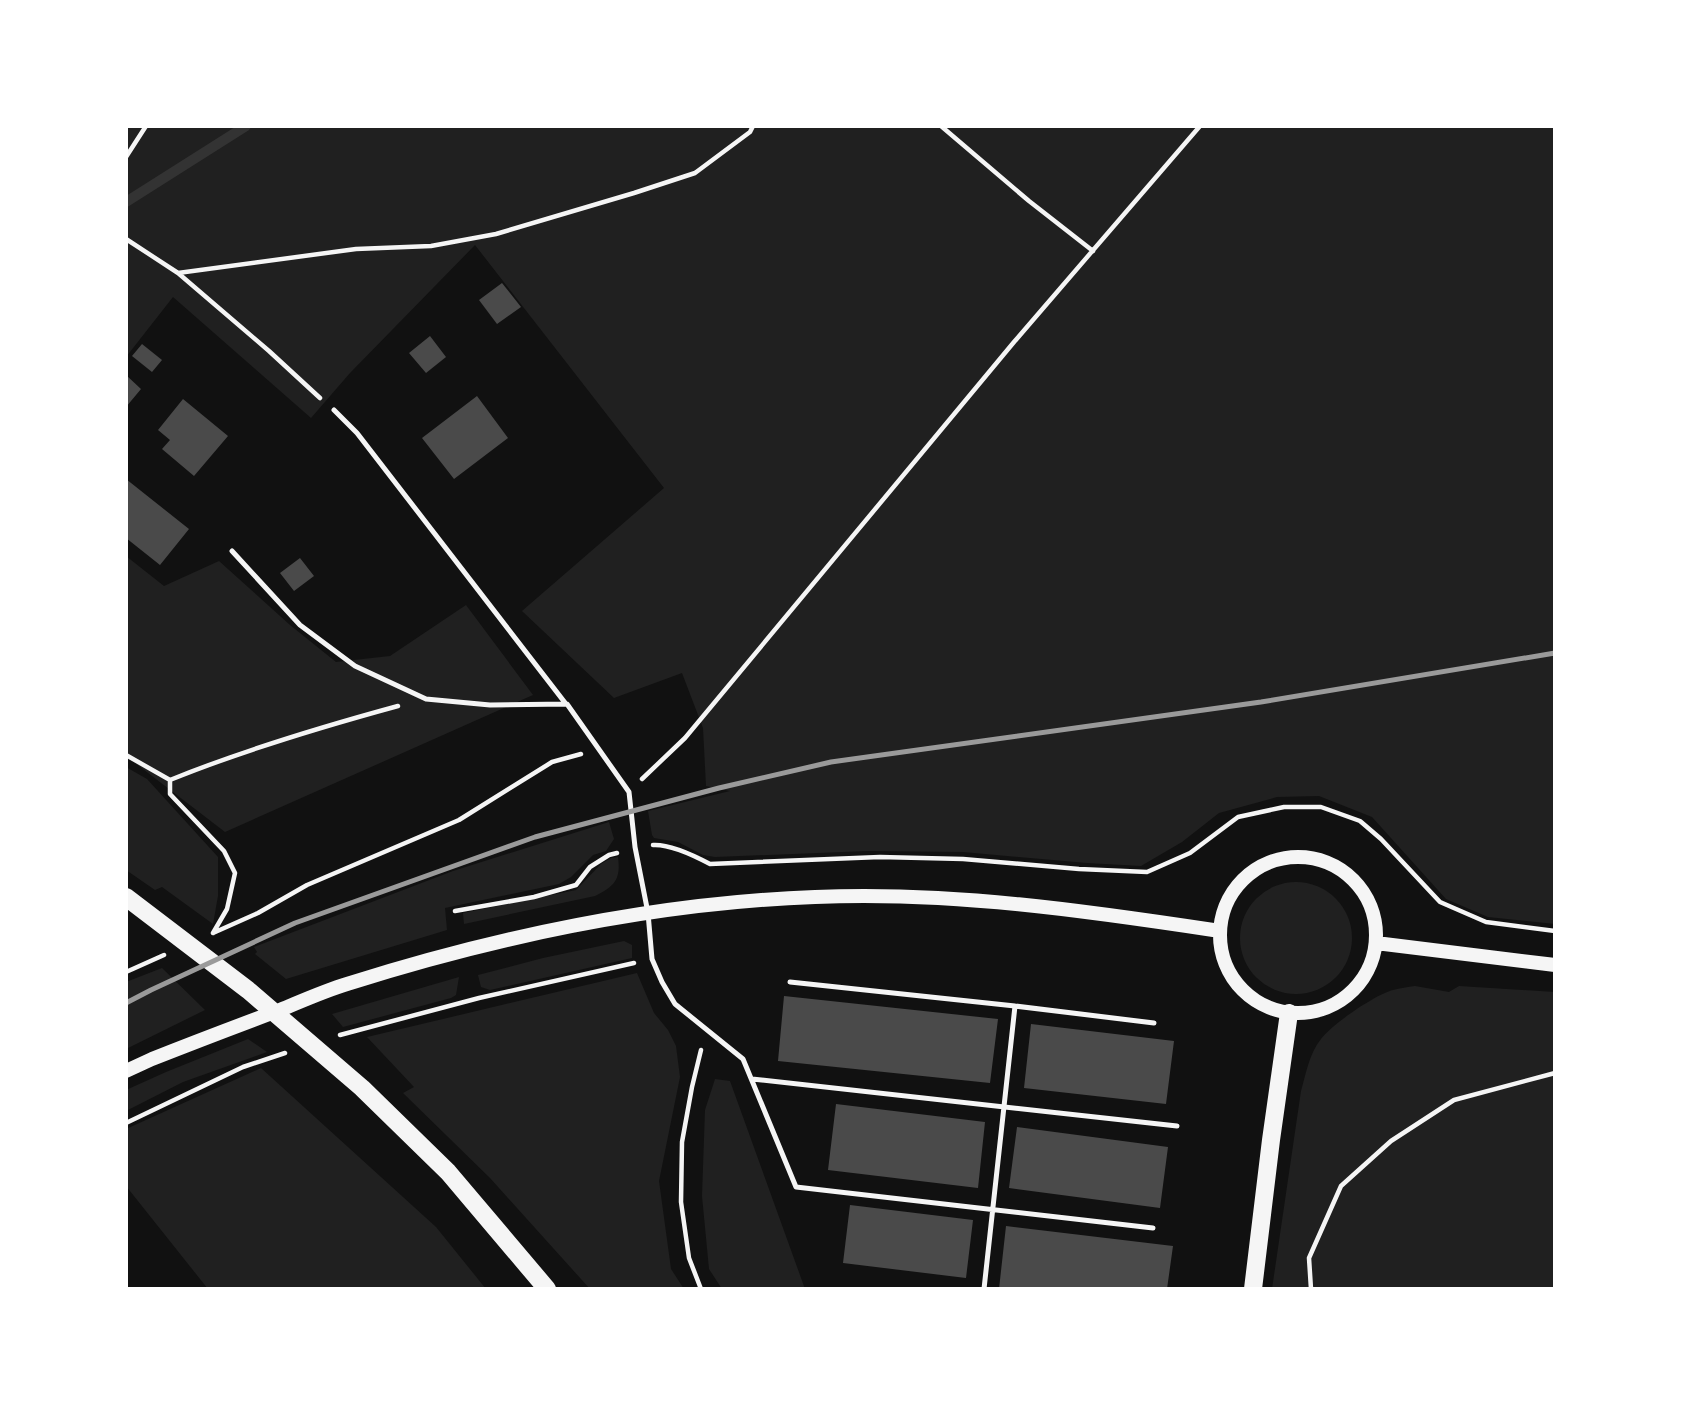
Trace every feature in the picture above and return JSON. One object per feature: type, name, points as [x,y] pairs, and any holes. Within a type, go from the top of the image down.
[{"type":"main road","points":[[1304,857],[1328,863],[1349,876],[1366,895],[1375,918],[1376,943],[1370,966],[1357,988],[1337,1003],[1314,1012],[1289,1013],[1266,1007],[1246,994],[1231,976],[1222,954],[1220,931],[1225,907],[1238,886],[1256,869],[1279,859],[1304,857]]},
{"type":"main road","points":[[126,1071],[345,985],[464,950],[566,926],[648,913],[815,897],[912,897],[1140,919],[1220,931]]},
{"type":"main road","points":[[130,899],[248,990],[362,1088],[448,1172],[547,1289]]},
{"type":"main road","points":[[1376,943],[1555,965]]},
{"type":"main road","points":[[1253,1289],[1270,1140],[1289,1013]]},
{"type":"lane","points":[[334,410],[373,454],[567,704],[629,792],[635,847],[648,913],[652,958],[662,982],[675,1004],[743,1059],[796,1187],[1153,1228]]},
{"type":"lane","points":[[232,551],[300,625],[355,666],[426,699],[490,705],[567,704]]},
{"type":"lane","points":[[790,982],[1154,1023]]},
{"type":"lane","points":[[984,1289],[1016,1006]]},
{"type":"lane","points":[[752,1079],[1177,1126]]},
{"type":"path","points":[[126,157],[146,126]]},
{"type":"path","points":[[178,273],[356,249],[431,246],[496,234],[695,173],[750,132],[753,126]]},
{"type":"path","points":[[942,126],[1029,201],[1093,251]]},
{"type":"path","points":[[629,792],[685,738],[1014,342],[1200,126]]},
{"type":"path","points":[[126,239],[178,273],[334,410]]},
{"type":"path","points":[[170,780],[207,765],[346,720],[426,699]]},
{"type":"path","points":[[170,780],[170,793],[224,851],[235,873],[227,909],[212,934],[258,914],[307,885],[459,820],[552,762],[580,753],[608,762]]},
{"type":"path","points":[[126,755],[170,780]]},
{"type":"path","points":[[455,911],[534,897],[576,885],[590,867],[608,855],[635,847],[659,845],[710,864],[880,857],[963,859],[1147,872],[1190,853],[1238,817],[1284,807],[1321,807],[1360,821],[1381,839],[1440,902],[1486,922],[1555,931]]},
{"type":"path","points":[[126,972],[175,950]]},
{"type":"path","points":[[479,998],[652,958]]},
{"type":"path","points":[[701,1289],[689,1258],[681,1202],[682,1142],[706,1030]]},
{"type":"path","points":[[1311,1289],[1309,1258],[1341,1186],[1391,1141],[1454,1100],[1555,1073]]},
{"type":"shaded area","points":[[126,126],[1555,126],[1555,924],[1488,917],[1446,899],[1372,817],[1319,796],[1277,797],[1219,813],[1182,842],[1141,866],[963,852],[867,851],[715,857],[703,855],[678,842],[654,838],[648,811],[730,791],[706,786],[703,728],[682,673],[614,698],[522,611],[664,488],[475,245],[350,373],[311,418],[173,297],[126,357]]},
{"type":"shaded area","points":[[126,556],[164,586],[219,561],[336,662],[390,656],[466,605],[533,695],[225,832],[126,756]]},
{"type":"shaded area","points":[[126,767],[147,779],[218,857],[218,896],[213,924],[162,887],[155,890],[126,870]]},
{"type":"shaded area","points":[[609,822],[614,839],[606,851],[593,855],[571,877],[559,884],[445,908],[447,930],[286,979],[255,954],[257,952],[254,947],[453,871]]},
{"type":"shaded area","points":[[618,857],[615,881],[595,896],[464,924],[463,913],[576,890],[601,864]]},
{"type":"shaded area","points":[[1296,882],[1317,886],[1336,898],[1348,917],[1352,938],[1348,959],[1336,978],[1317,990],[1296,994],[1275,990],[1256,978],[1244,959],[1240,938],[1244,917],[1256,898],[1275,886]]},
{"type":"shaded area","points":[[624,941],[632,945],[632,958],[490,990],[481,987],[478,975]]},
{"type":"shaded area","points":[[162,968],[205,1010],[126,1049],[126,982]]},
{"type":"shaded area","points":[[637,973],[654,1013],[668,1030],[676,1046],[680,1077],[659,1181],[671,1269],[684,1289],[590,1289],[490,1178],[403,1093],[414,1087],[367,1037]]},
{"type":"shaded area","points":[[459,977],[456,995],[451,998],[343,1027],[332,1014]]},
{"type":"shaded area","points":[[1415,986],[1449,992],[1459,986],[1555,992],[1555,1289],[1272,1289],[1301,1091],[1314,1051],[1326,1033],[1365,1004],[1393,990]]},
{"type":"shaded area","points":[[248,1039],[267,1052],[183,1082],[126,1111],[126,1090]]},
{"type":"shaded area","points":[[261,1068],[436,1227],[486,1289],[208,1289],[126,1186],[126,1129]]},
{"type":"shaded area","points":[[715,1079],[730,1081],[805,1289],[722,1289],[709,1269],[702,1196],[705,1110]]},
{"type":"building","points":[[502,283],[521,307],[497,324],[479,300]]},
{"type":"building","points":[[430,336],[446,357],[426,373],[409,353]]},
{"type":"building","points":[[142,344],[162,360],[152,372],[132,356]]},
{"type":"building","points":[[126,375],[141,389],[126,407]]},
{"type":"building","points":[[477,396],[508,438],[454,479],[422,438]]},
{"type":"building","points":[[183,399],[228,436],[194,476],[162,449],[170,440],[158,430]]},
{"type":"building","points":[[126,479],[189,529],[160,565],[126,538]]},
{"type":"building","points":[[300,558],[314,576],[294,591],[280,573]]},
{"type":"building","points":[[784,996],[998,1019],[990,1083],[778,1061]]},
{"type":"building","points":[[1031,1024],[1174,1041],[1166,1104],[1024,1088]]},
{"type":"building","points":[[836,1104],[985,1122],[978,1188],[828,1170]]},
{"type":"building","points":[[1017,1127],[1168,1147],[1160,1208],[1009,1188]]},
{"type":"building","points":[[850,1205],[973,1220],[966,1278],[843,1263]]},
{"type":"building","points":[[1006,1226],[1173,1246],[1167,1289],[999,1289]]},
{"type":"waterway","points":[[126,202],[246,126]]},
{"type":"railway","points":[[126,1003],[295,923],[535,837],[719,788],[831,762],[1261,702],[1555,653]]}]
